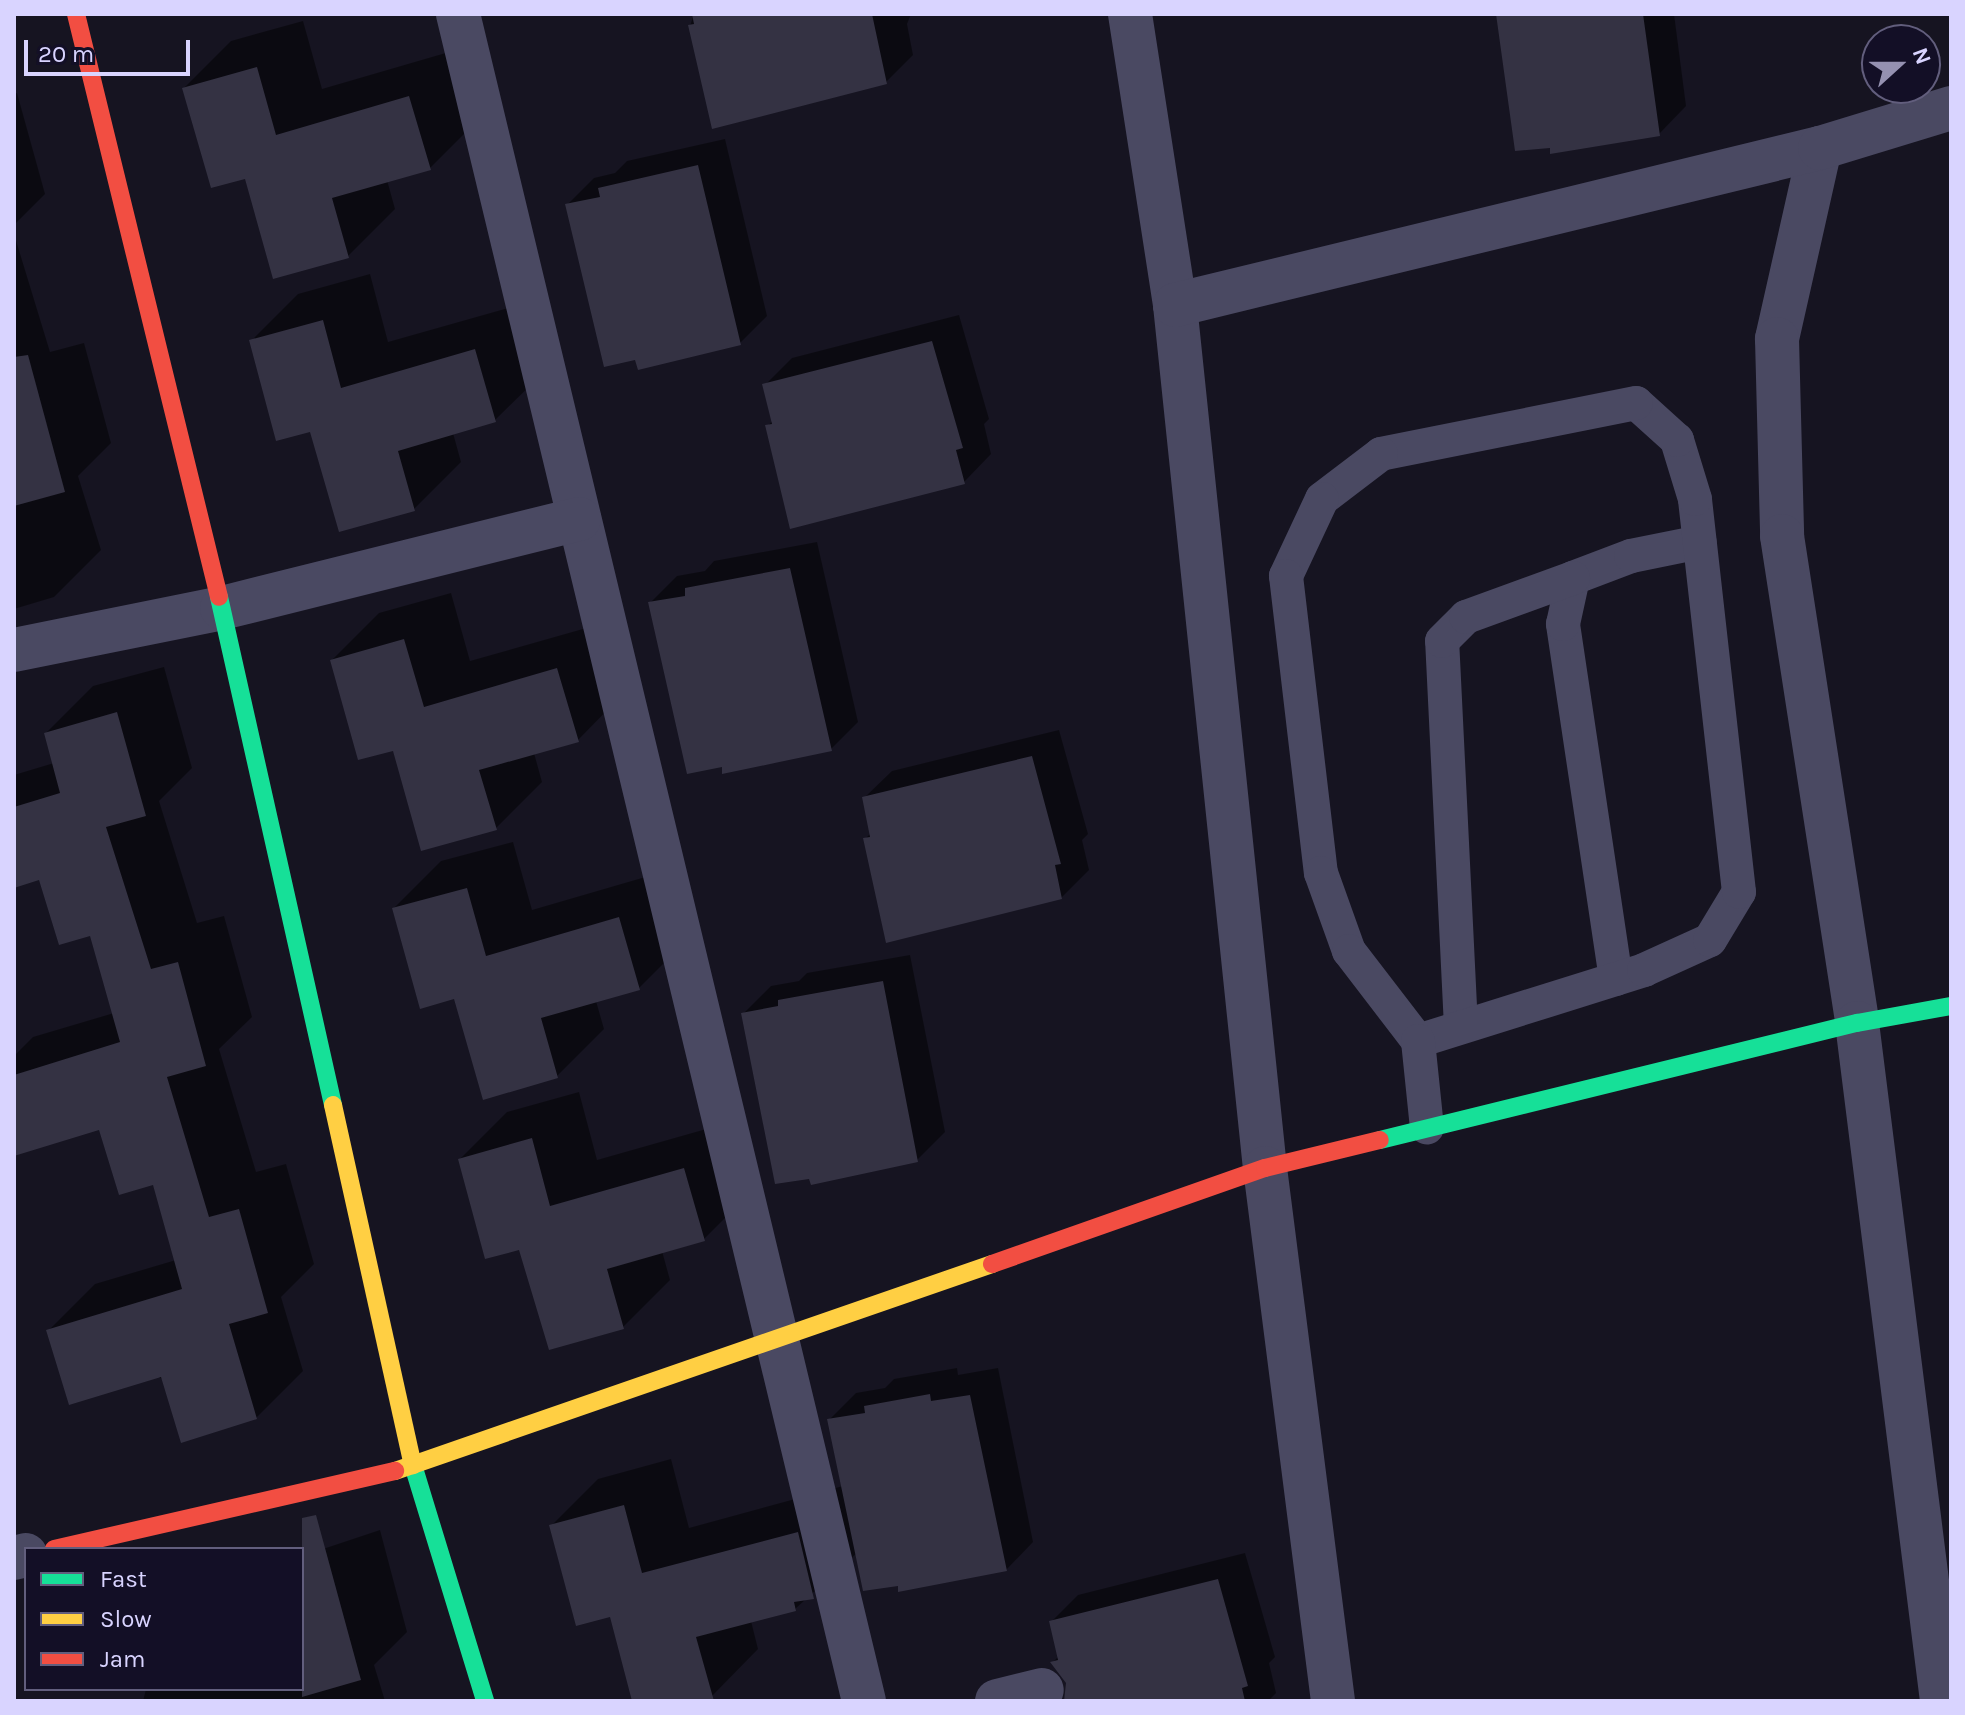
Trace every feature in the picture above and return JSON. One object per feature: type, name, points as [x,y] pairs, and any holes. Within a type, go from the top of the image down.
[{"type":"street","points":[[76,14],[222,608],[414,1467],[485,1701]]},
{"type":"street","points":[[458,14],[773,1339],[864,1701]]},
{"type":"street","points":[[1130,14],[1175,305],[1265,1168],[1333,1701]]},
{"type":"street","points":[[1175,305],[1820,148],[1951,108]]},
{"type":"street","points":[[1820,148],[1777,339],[1782,536],[1857,1023],[1942,1701]]},
{"type":"street","points":[[14,650],[222,608],[579,519]]},
{"type":"street","points":[[63,1547],[414,1467],[1265,1168],[1857,1023],[1951,1006]]},
{"type":"street","points":[[997,1701],[1042,1690]]},
{"type":"lane","points":[[1418,1041],[1616,979],[1710,940],[1739,892],[1695,499],[1677,440],[1636,403],[1381,454],[1322,499],[1286,576],[1321,873],[1349,951],[1418,1041],[1427,1128]]},
{"type":"lane","points":[[1461,1027],[1442,641],[1466,617],[1631,556],[1700,542]]},
{"type":"lane","points":[[1573,578],[1563,624],[1616,979]]},
{"type":"building","points":[[692,14],[872,14],[887,84],[712,129],[688,25],[694,24]]},
{"type":"building","points":[[1496,14],[1643,14],[1660,136],[1550,154],[1550,148],[1515,151]]},
{"type":"building","points":[[257,67],[276,135],[409,96],[431,170],[332,198],[349,258],[273,279],[245,179],[211,188],[182,88]]},
{"type":"building","points":[[698,165],[741,345],[638,370],[635,360],[604,367],[565,204],[600,197],[598,188]]},
{"type":"building","points":[[323,320],[341,388],[475,349],[496,422],[398,451],[415,511],[339,532],[310,432],[276,441],[249,340]]},
{"type":"building","points":[[932,341],[963,448],[956,450],[965,484],[790,529],[765,425],[772,424],[762,384]]},
{"type":"building","points":[[28,355],[65,492],[14,506],[14,357]]},
{"type":"building","points":[[790,568],[832,751],[722,774],[722,767],[687,774],[648,602],[685,596],[685,588]]},
{"type":"building","points":[[404,639],[424,707],[557,668],[579,742],[479,770],[497,830],[421,851],[393,751],[358,760],[330,660]]},
{"type":"building","points":[[117,712],[146,816],[106,827],[151,969],[178,962],[206,1066],[167,1077],[209,1217],[239,1209],[268,1313],[229,1324],[257,1419],[181,1443],[161,1377],[69,1405],[46,1330],[182,1289],[153,1185],[119,1195],[99,1130],[14,1156],[14,1075],[120,1042],[90,936],[59,945],[39,880],[14,888],[14,807],[60,793],[44,733]]},
{"type":"building","points":[[1032,756],[1061,864],[1055,865],[1062,899],[886,943],[863,838],[870,837],[862,797]]},
{"type":"building","points":[[467,888],[486,956],[619,917],[640,990],[541,1018],[558,1078],[483,1100],[454,999],[420,1009],[392,908]]},
{"type":"building","points":[[883,981],[918,1162],[811,1185],[809,1179],[775,1184],[741,1013],[778,1006],[778,1000]]},
{"type":"building","points":[[532,1138],[550,1206],[684,1168],[705,1241],[607,1269],[624,1329],[549,1350],[519,1250],[485,1259],[458,1159]]},
{"type":"building","points":[[930,1394],[931,1401],[970,1395],[1007,1571],[898,1592],[898,1586],[863,1591],[827,1419],[865,1413],[864,1406]]},
{"type":"building","points":[[624,1505],[642,1573],[798,1532],[814,1599],[794,1602],[796,1611],[696,1637],[714,1701],[632,1701],[610,1617],[576,1626],[549,1525]]},
{"type":"building","points":[[316,1515],[361,1680],[302,1697],[304,1547],[302,1518]]},
{"type":"building","points":[[1218,1579],[1248,1686],[1242,1688],[1245,1701],[1064,1701],[1066,1683],[1050,1662],[1058,1660],[1049,1621]]},
{"type":"traffic: fast","points":[[219,597],[333,1105]]},
{"type":"traffic: fast","points":[[1380,1140],[1857,1023],[1951,1006]]},
{"type":"traffic: fast","points":[[413,1465],[485,1701]]},
{"type":"traffic: slow","points":[[333,1105],[413,1465]]},
{"type":"traffic: slow","points":[[395,1471],[992,1264]]},
{"type":"traffic: jam","points":[[76,14],[219,597]]},
{"type":"traffic: jam","points":[[992,1264],[1265,1168],[1380,1140]]},
{"type":"traffic: jam","points":[[63,1547],[395,1471]]}]
